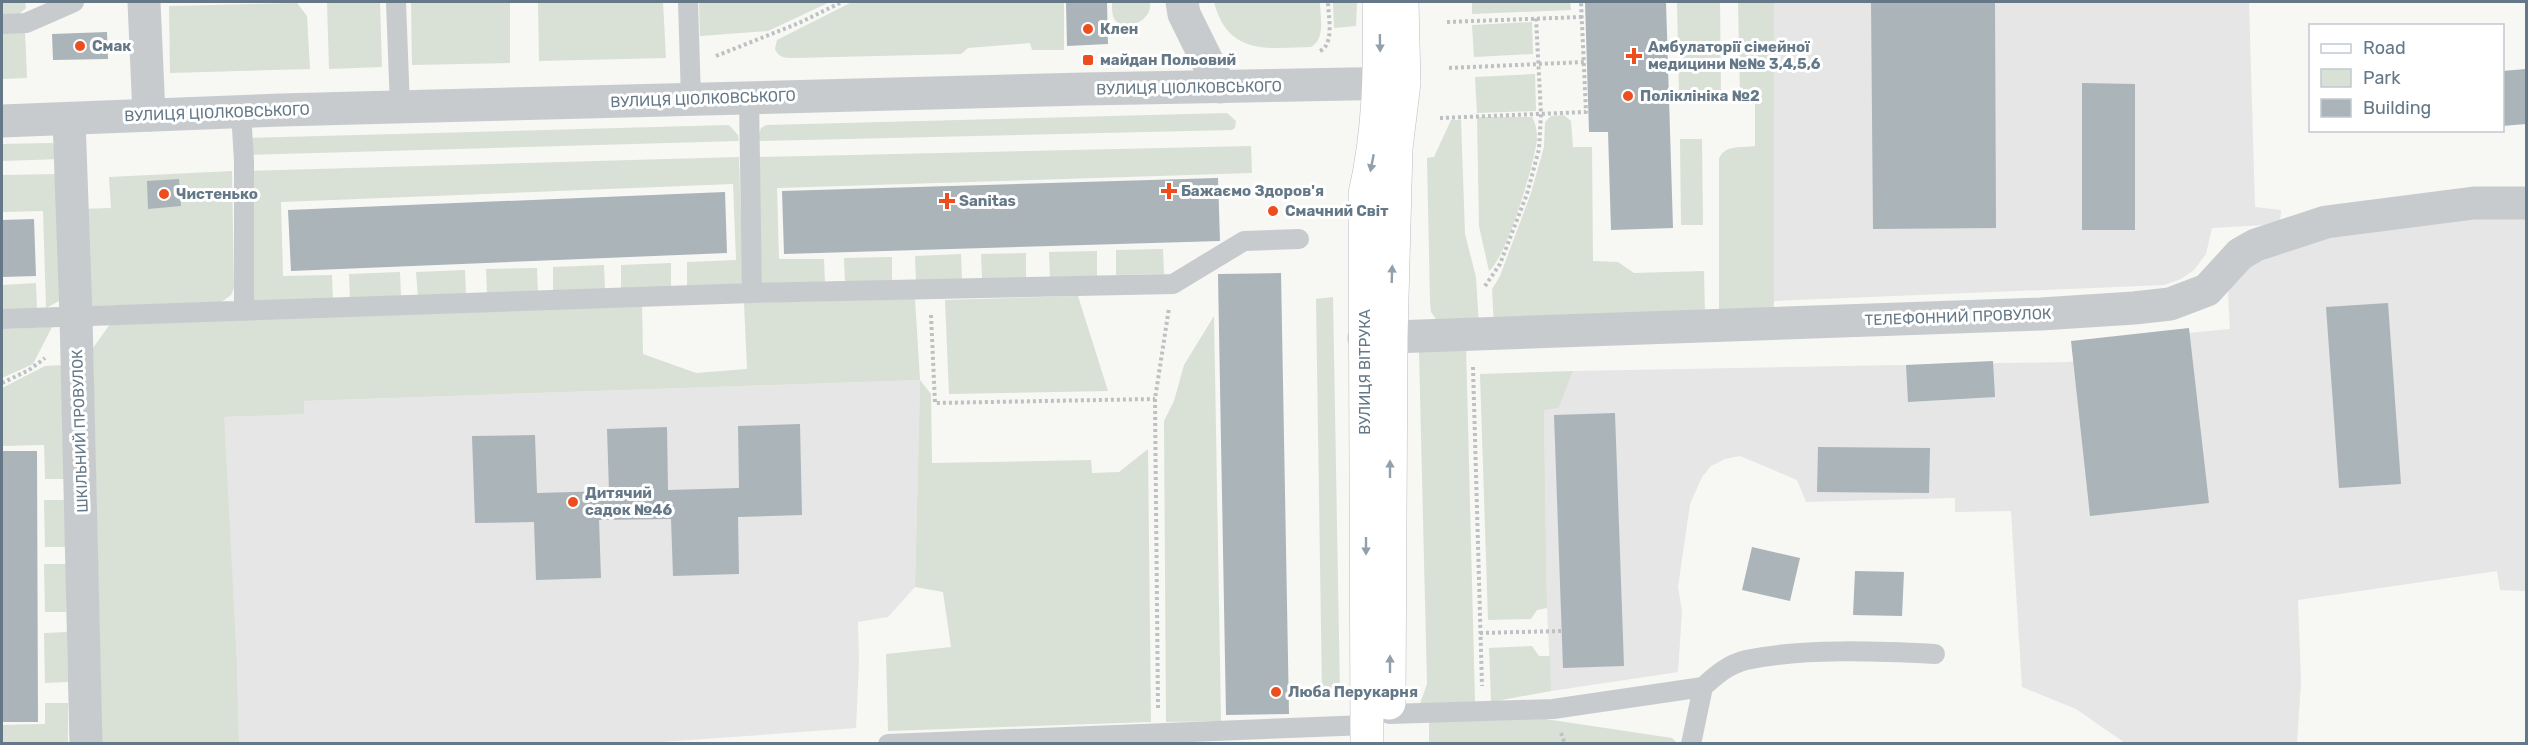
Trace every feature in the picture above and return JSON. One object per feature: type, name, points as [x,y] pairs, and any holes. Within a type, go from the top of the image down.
[{"type":"main road","name":"ВУЛИЦЯ ВІТРУКА","points":[[1378,731],[1377,338],[1396,148],[1392,84],[1379,2]]},
{"type":"main road","name":"ВУЛИЦЯ ВІТРУКА","points":[[1392,84],[1402,2]]},
{"type":"street","points":[[144,2],[149,116]]},
{"type":"street","points":[[1182,2],[1184,14],[1220,87]]},
{"type":"street","name":"ВУЛИЦЯ ЦІОЛКОВСЬКОГО","points":[[2,121],[691,99],[1392,84]]},
{"type":"street","name":"ШКІЛЬНИЙ ПРОВУЛОК","points":[[69,119],[86,744]]},
{"type":"street","name":"ТЕЛЕФОННИЙ ПРОВУЛОК","points":[[1377,338],[2134,309],[2170,304],[2207,290],[2241,254],[2256,245],[2317,224],[2474,203],[2526,203]]},
{"type":"lane","points":[[2,24],[26,23],[74,2]]},
{"type":"lane","points":[[396,2],[400,107]]},
{"type":"lane","points":[[688,2],[691,99]]},
{"type":"lane","points":[[749,98],[752,293]]},
{"type":"lane","points":[[242,112],[244,311]]},
{"type":"lane","points":[[2,319],[752,293],[1173,284],[1244,241],[1299,239]]},
{"type":"lane","points":[[1691,744],[1704,687],[1716,675],[1745,661],[1806,654],[1890,652],[1935,654]]},
{"type":"lane","points":[[888,744],[1378,731],[1483,711],[1553,709],[1704,687]]},
{"type":"path","points":[[691,67],[799,23],[842,2]]},
{"type":"path","points":[[1316,52],[1324,49],[1328,43],[1328,2]]},
{"type":"path","points":[[1440,118],[1586,111],[1581,2]]},
{"type":"path","points":[[1447,22],[1582,16]]},
{"type":"path","points":[[1485,286],[1500,264],[1527,194],[1539,149],[1541,114],[1536,18]]},
{"type":"path","points":[[1449,68],[1584,62]]},
{"type":"path","points":[[1149,736],[1155,399],[1173,284]]},
{"type":"path","points":[[930,290],[935,403],[1155,399]]},
{"type":"path","points":[[1472,356],[1483,711]]},
{"type":"path","points":[[1480,633],[1562,631]]},
{"type":"shaded area","points":[[1774,2],[2249,2],[2255,207],[2281,210],[2280,224],[2212,228],[2206,254],[2194,270],[2181,279],[2164,285],[1774,301]]},
{"type":"shaded area","points":[[2477,216],[2526,217],[2526,591],[2500,590],[2497,571],[2298,600],[2301,682],[2297,743],[2125,743],[2076,709],[2022,687],[2011,511],[1955,512],[1955,498],[1806,502],[1797,480],[1740,456],[1725,459],[1711,466],[1702,477],[1690,504],[1678,587],[1682,611],[1678,672],[1551,691],[1547,608],[1544,409],[1559,408],[1573,371],[2067,362],[2129,357],[2127,339],[2230,329],[2228,294],[2235,273],[2316,237]]},
{"type":"shaded area","name":"Дитячий садок №46","points":[[920,380],[915,587],[888,617],[858,622],[856,728],[634,744],[239,743],[237,662],[223,417],[303,414],[303,401]]},
{"type":"green space","points":[[2,2],[25,2],[26,8],[18,15],[2,18]]},
{"type":"green space","points":[[327,2],[380,2],[382,67],[329,69]]},
{"type":"green space","points":[[411,2],[510,2],[510,63],[412,65]]},
{"type":"green space","points":[[538,2],[663,2],[666,58],[539,61]]},
{"type":"green space","points":[[699,2],[830,2],[768,31],[700,36]]},
{"type":"green space","points":[[852,2],[1064,2],[1064,50],[1032,50],[1030,43],[968,48],[961,54],[791,58],[778,54],[775,49],[777,40]]},
{"type":"green space","points":[[1112,2],[1150,2],[1150,7],[1145,18],[1129,26],[1116,21],[1112,12]]},
{"type":"green space","points":[[1214,2],[1320,2],[1319,38],[1311,47],[1279,48],[1251,45],[1239,40],[1229,32],[1220,19]]},
{"type":"green space","points":[[1333,2],[1357,2],[1356,26],[1334,28]]},
{"type":"green space","points":[[1472,2],[1570,2],[1571,10],[1472,14]]},
{"type":"green space","points":[[1677,2],[1720,2],[1721,95],[1679,96]]},
{"type":"green space","points":[[1738,2],[1774,2],[1774,301],[1773,314],[1719,316],[1719,159],[1721,154],[1729,149],[1755,146],[1755,96],[1740,95]]},
{"type":"green space","points":[[297,3],[307,16],[310,69],[170,73],[169,6]]},
{"type":"green space","points":[[1532,22],[1533,54],[1474,57],[1472,25]]},
{"type":"green space","points":[[25,31],[27,78],[2,79],[2,32]]},
{"type":"green space","points":[[1535,74],[1536,111],[1477,113],[1475,77]]},
{"type":"green space","points":[[1227,113],[1236,121],[1235,128],[1232,130],[757,141],[761,128],[766,125]]},
{"type":"green space","points":[[1564,115],[1571,121],[1573,147],[1592,147],[1593,261],[1618,262],[1634,273],[1704,271],[1705,316],[1494,326],[1492,289],[1500,276],[1531,193],[1544,147],[1545,122],[1551,116]]},
{"type":"green space","points":[[1477,117],[1532,117],[1537,133],[1531,168],[1519,209],[1496,263],[1489,271],[1479,226]]},
{"type":"green space","points":[[1451,120],[1461,120],[1465,234],[1476,277],[1479,326],[1438,322],[1431,312],[1427,158],[1434,157]]},
{"type":"green space","points":[[729,125],[738,135],[739,141],[249,155],[249,138]]},
{"type":"green space","points":[[1680,139],[1702,139],[1703,225],[1681,225]]},
{"type":"green space","points":[[52,143],[56,145],[60,159],[2,161],[2,144]]},
{"type":"green space","points":[[1251,146],[1252,173],[777,188],[779,259],[824,259],[825,284],[762,284],[757,157]]},
{"type":"green space","points":[[739,157],[743,284],[687,286],[687,262],[736,260],[733,184],[281,202],[283,276],[332,275],[333,300],[251,303],[248,171]]},
{"type":"green space","points":[[232,171],[234,288],[231,295],[220,303],[89,306],[81,209],[111,208],[109,177]]},
{"type":"green space","points":[[61,174],[59,301],[46,308],[43,211],[2,212],[2,175]]},
{"type":"green space","points":[[1163,249],[1164,274],[1116,275],[1116,250]]},
{"type":"green space","points":[[1097,251],[1097,276],[1050,277],[1049,252]]},
{"type":"green space","points":[[1026,253],[1026,278],[982,279],[981,254]]},
{"type":"green space","points":[[961,254],[962,280],[916,281],[915,256]]},
{"type":"green space","points":[[892,257],[892,282],[845,283],[844,258]]},
{"type":"green space","points":[[671,263],[671,288],[621,289],[621,265]]},
{"type":"green space","points":[[604,265],[605,290],[553,292],[553,267]]},
{"type":"green space","points":[[537,268],[538,292],[487,294],[486,269]]},
{"type":"green space","points":[[465,270],[466,295],[418,297],[416,272]]},
{"type":"green space","points":[[400,272],[401,297],[350,299],[349,274]]},
{"type":"green space","points":[[36,283],[37,309],[2,310],[2,285]]},
{"type":"green space","points":[[1078,296],[1108,391],[949,394],[945,300]]},
{"type":"green space","points":[[1333,297],[1340,694],[1322,694],[1316,299]]},
{"type":"green space","points":[[915,299],[920,380],[304,401],[304,414],[224,417],[239,743],[102,743],[93,348],[110,324],[642,305],[643,354],[696,373],[747,369],[744,303]]},
{"type":"green space","points":[[1214,316],[1221,721],[1166,722],[1164,421],[1174,401],[1184,365]]},
{"type":"green space","points":[[52,327],[33,364],[2,378],[2,329]]},
{"type":"green space","points":[[1466,345],[1475,702],[1420,704],[1427,684],[1419,352]]},
{"type":"green space","points":[[63,365],[65,479],[45,479],[44,445],[2,446],[2,388],[45,366]]},
{"type":"green space","points":[[1573,371],[1559,408],[1544,410],[1547,608],[1537,610],[1531,619],[1488,620],[1480,374]]},
{"type":"green space","points":[[920,380],[931,394],[932,463],[1091,460],[1092,473],[1119,472],[1148,449],[1151,722],[888,731],[886,654],[951,647],[943,592],[915,587]]},
{"type":"green space","points":[[44,500],[65,500],[65,547],[45,547]]},
{"type":"green space","points":[[44,564],[66,564],[66,612],[45,612]]},
{"type":"green space","points":[[67,632],[68,682],[45,683],[44,633]]},
{"type":"green space","points":[[1532,646],[1539,656],[1550,656],[1551,691],[1491,702],[1489,648]]},
{"type":"green space","points":[[45,703],[68,703],[68,743],[2,743],[2,725],[45,724]]},
{"type":"green space","points":[[1545,719],[1672,738],[1677,743],[1429,743],[1429,722]]},
{"type":"building","points":[[1066,2],[1107,2],[1108,44],[1067,46]]},
{"type":"building","name":"Поліклініка №2","points":[[1585,2],[1666,2],[1673,228],[1611,230],[1608,132],[1589,132]]},
{"type":"building","points":[[1871,2],[1995,2],[1996,228],[1873,229]]},
{"type":"building","name":"Смак","points":[[107,32],[108,59],[53,60],[52,34]]},
{"type":"building","points":[[2526,69],[2526,124],[2504,126],[2504,71]]},
{"type":"building","points":[[2082,83],[2135,84],[2135,230],[2082,230]]},
{"type":"building","points":[[1218,178],[1220,241],[784,254],[782,191]]},
{"type":"building","name":"Чистенько","points":[[179,179],[181,206],[148,209],[147,181]]},
{"type":"building","points":[[725,192],[727,253],[291,271],[288,210]]},
{"type":"building","points":[[34,219],[36,276],[2,277],[2,220]]},
{"type":"building","points":[[1281,273],[1289,714],[1226,715],[1218,274]]},
{"type":"building","points":[[2388,303],[2401,484],[2339,488],[2326,307]]},
{"type":"building","points":[[2189,328],[2209,503],[2090,516],[2071,341]]},
{"type":"building","points":[[1993,361],[1995,397],[1908,402],[1906,365]]},
{"type":"building","points":[[1615,413],[1624,666],[1563,668],[1554,415]]},
{"type":"building","name":"Дитячий садок №46","points":[[800,424],[802,515],[738,517],[739,574],[673,576],[671,519],[599,520],[601,578],[536,580],[534,522],[475,523],[472,436],[535,435],[537,493],[609,491],[607,429],[667,427],[668,490],[739,488],[738,426]]},
{"type":"building","points":[[1818,447],[1930,448],[1929,493],[1817,492]]},
{"type":"building","points":[[2,451],[37,451],[38,722],[2,722]]},
{"type":"building","points":[[1752,547],[1800,558],[1790,601],[1742,590]]},
{"type":"building","points":[[1855,571],[1904,572],[1902,616],[1853,615]]},
{"type":"place","name":"Клен","points":[[1088,29]]},
{"type":"place","name":"Смак","points":[[80,46]]},
{"type":"place","name":"Амбулаторії сімейної медицини №№ 3,4,5,6","points":[[1634,56]]},
{"type":"place","name":"майдан Польовий","points":[[1088,60]]},
{"type":"place","name":"Поліклініка №2","points":[[1628,96]]},
{"type":"place","name":"Бажаємо Здоров'я","points":[[1169,191]]},
{"type":"place","name":"Чистенько","points":[[164,194]]},
{"type":"place","name":"Sanitas","points":[[947,201]]},
{"type":"place","name":"Смачний Світ","points":[[1273,211]]},
{"type":"place","name":"Дитячий садок №46","points":[[573,502]]},
{"type":"place","name":"Люба Перукарня","points":[[1276,692]]}]
